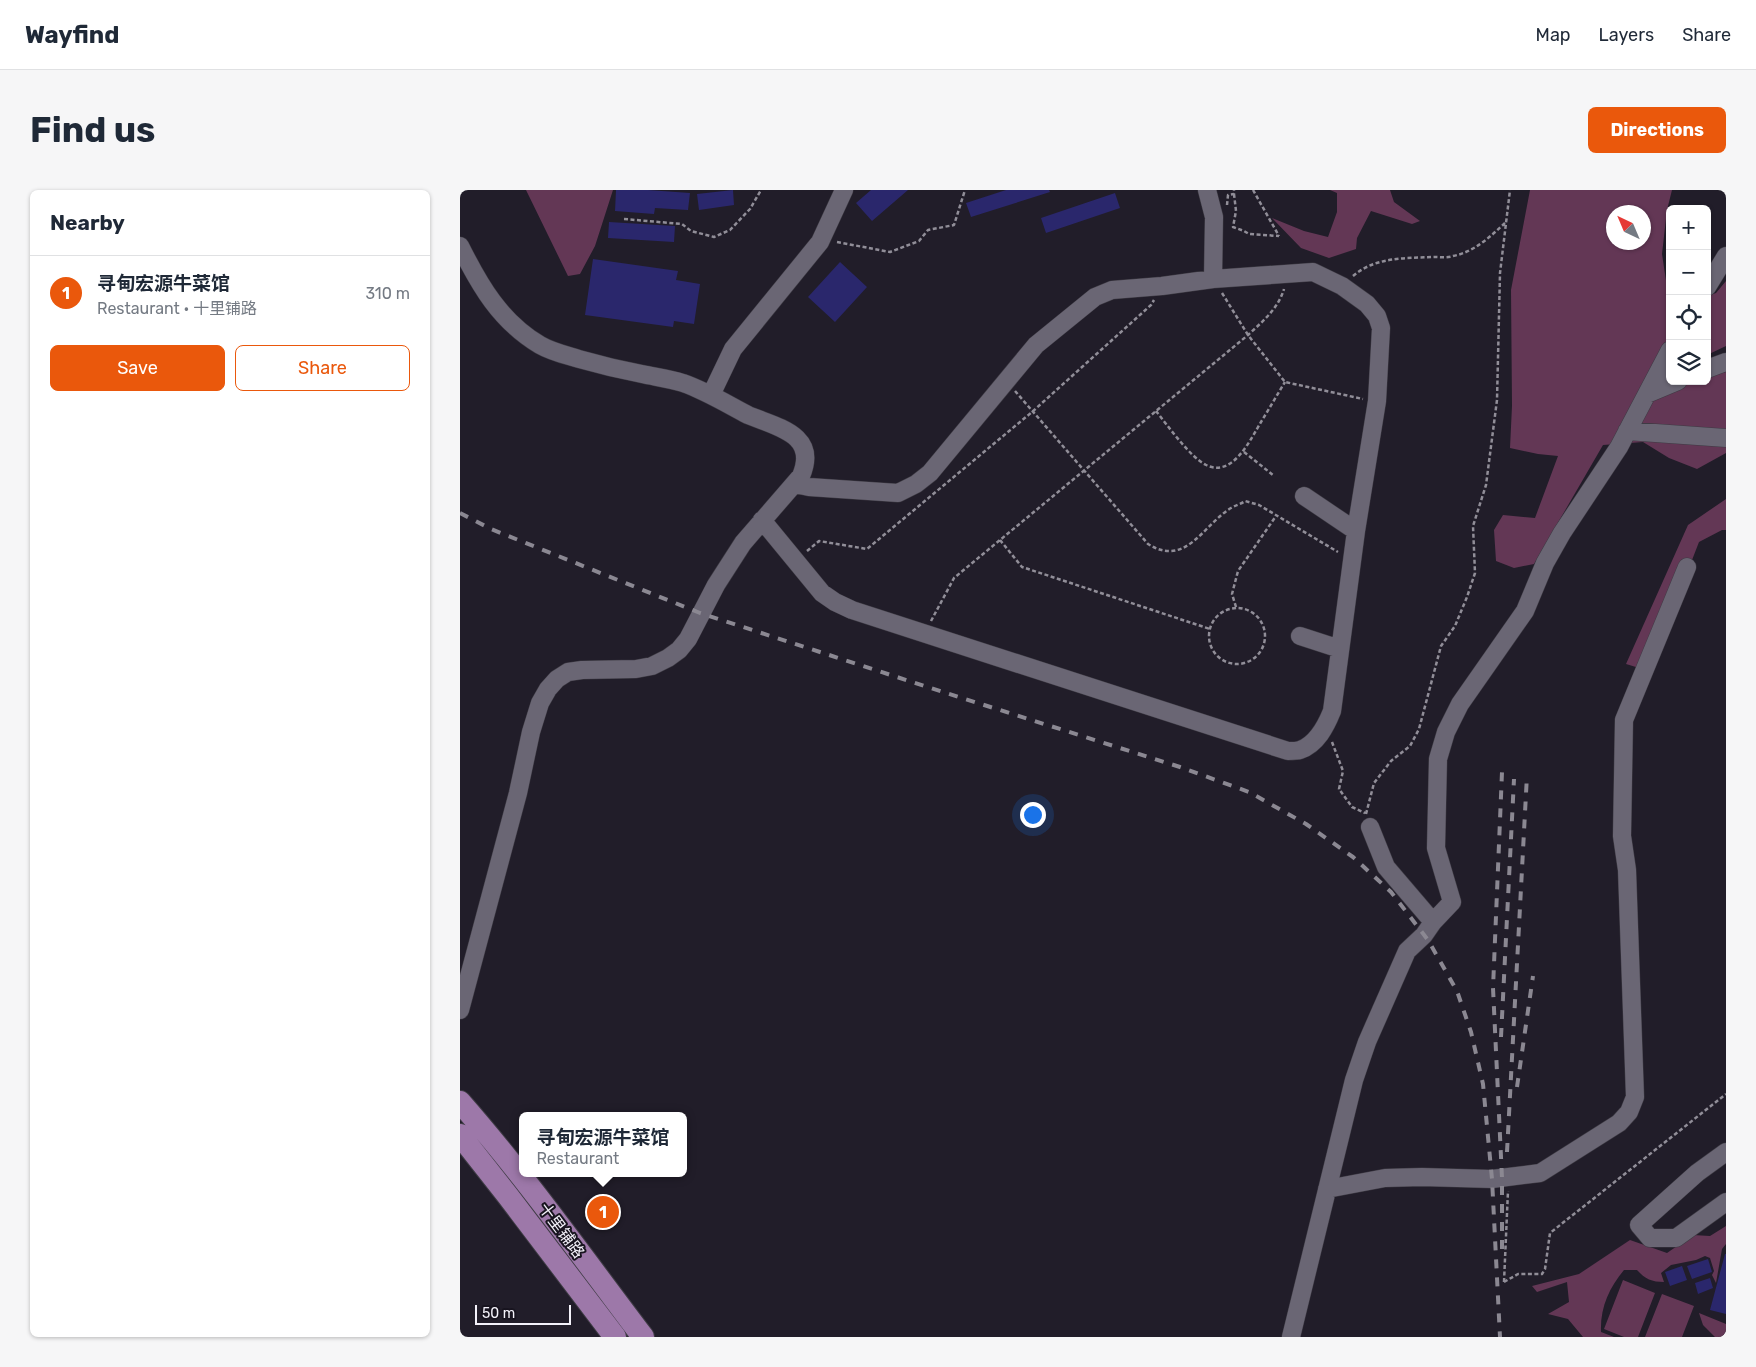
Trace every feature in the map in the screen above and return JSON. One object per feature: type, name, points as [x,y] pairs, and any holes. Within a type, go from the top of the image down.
[{"type":"main road","name":"十里铺路","points":[[460,1102],[519,1175]]},
{"type":"main road","name":"十里铺路","points":[[460,1135],[615,1337]]},
{"type":"main road","name":"十里铺路","points":[[521,1177],[642,1337]]},
{"type":"street","points":[[711,395],[733,349],[820,242],[841,197],[854,190]]},
{"type":"street","points":[[1207,190],[1214,217],[1213,279]]},
{"type":"street","points":[[460,246],[484,292],[498,310],[523,333],[541,346],[614,368],[683,383],[750,415],[786,429],[793,434],[803,448],[805,457],[801,476],[743,543],[700,612],[695,628],[679,650],[652,666],[636,669],[568,672],[557,678],[548,689],[540,703],[531,732],[518,793],[460,1010]]},
{"type":"street","points":[[1711,280],[1726,256]]},
{"type":"street","points":[[762,520],[822,593],[852,610],[1288,751],[1300,750],[1326,727],[1332,710],[1376,401],[1381,328],[1377,316],[1367,304],[1342,286],[1313,272],[1213,279],[1112,290],[1095,297],[1036,345],[930,473],[916,484],[898,493],[809,487],[795,484]]},
{"type":"street","points":[[1291,1337],[1326,1189],[1354,1080],[1366,1042],[1407,951],[1452,902],[1436,848],[1438,759],[1446,732],[1460,704],[1525,611],[1545,563],[1562,533],[1619,447],[1666,358]]},
{"type":"street","points":[[1711,368],[1726,362]]},
{"type":"street","points":[[1647,394],[1668,385]]},
{"type":"street","points":[[1627,431],[1726,438]]},
{"type":"street","points":[[1304,496],[1356,532]]},
{"type":"street","points":[[1326,1189],[1385,1178],[1492,1179],[1540,1173],[1619,1123],[1629,1112],[1634,1097],[1627,870],[1622,836],[1624,720],[1687,566]]},
{"type":"street","points":[[1300,636],[1340,649]]},
{"type":"street","points":[[1368,820],[1386,867],[1429,929]]},
{"type":"street","points":[[1726,1152],[1697,1173],[1638,1225],[1650,1238],[1676,1238],[1726,1202]]},
{"type":"path","points":[[624,219],[682,224],[691,231],[714,237],[730,230],[750,209],[761,190]]},
{"type":"path","points":[[820,242],[840,242],[890,252],[919,241],[928,230],[954,225],[965,190]]},
{"type":"path","points":[[1234,194],[1236,211],[1233,227],[1244,230],[1249,234],[1279,236],[1253,190]]},
{"type":"path","points":[[1326,727],[1332,736],[1332,744],[1343,771],[1339,789],[1352,807],[1368,820],[1374,783],[1391,761],[1410,746],[1419,729],[1441,646],[1455,626],[1468,597],[1475,573],[1473,526],[1486,485],[1498,400],[1500,273],[1510,190]]},
{"type":"path","points":[[1342,286],[1355,274],[1370,265],[1391,259],[1453,256],[1473,249],[1492,236],[1506,222]]},
{"type":"path","points":[[924,633],[954,578],[1269,316],[1282,295],[1288,274]]},
{"type":"path","points":[[1213,279],[1248,335],[1285,382],[1376,401]]},
{"type":"path","points":[[794,561],[819,541],[867,549],[1032,412],[1151,305],[1162,286]]},
{"type":"path","points":[[1006,381],[1148,544],[1160,551],[1174,552],[1187,546],[1231,508],[1245,502],[1259,506],[1352,560]]},
{"type":"path","points":[[1156,411],[1196,458],[1207,466],[1218,468],[1230,464],[1244,452],[1285,382]]},
{"type":"path","points":[[1244,452],[1273,475]]},
{"type":"path","points":[[1236,607],[1232,594],[1238,571],[1276,516]]},
{"type":"path","points":[[1000,540],[1022,567],[1210,629]]},
{"type":"path","points":[[1236,607],[1245,608],[1260,618],[1266,634],[1265,644],[1253,659],[1235,664],[1225,662],[1217,656],[1209,638],[1213,620],[1227,609],[1236,607]]},
{"type":"path","points":[[1509,1178],[1504,1282],[1518,1274],[1542,1274],[1545,1269],[1550,1233],[1726,1094]]},
{"type":"shaded area","points":[[526,190],[613,190],[595,246],[580,274],[568,276]]},
{"type":"shaded area","points":[[1330,190],[1390,190],[1394,202],[1420,221],[1412,224],[1371,211],[1357,238],[1356,249],[1329,258],[1301,248],[1272,218],[1304,231],[1328,237],[1337,212],[1337,193]]},
{"type":"shaded area","points":[[1530,190],[1672,190],[1668,205],[1666,205],[1662,254],[1666,280],[1666,385],[1711,385],[1711,375],[1726,372],[1726,453],[1697,469],[1669,458],[1643,442],[1603,445],[1534,564],[1514,568],[1496,561],[1494,530],[1503,515],[1535,518],[1558,456],[1510,448],[1512,406],[1511,290]]},
{"type":"shaded area","points":[[1726,281],[1726,346],[1711,353],[1711,295],[1716,293]]},
{"type":"shaded area","points":[[1726,499],[1726,530],[1722,530],[1699,542],[1649,671],[1626,664],[1688,525]]},
{"type":"shaded area","points":[[1726,1226],[1726,1244],[1722,1249],[1716,1283],[1712,1275],[1714,1271],[1710,1258],[1705,1256],[1696,1260],[1671,1265],[1661,1273],[1664,1282],[1649,1279],[1637,1270],[1624,1270],[1606,1299],[1602,1315],[1601,1332],[1614,1337],[1583,1337],[1568,1319],[1548,1314],[1569,1302],[1567,1282],[1537,1292],[1532,1286],[1579,1274],[1630,1240],[1667,1253],[1693,1235],[1710,1236]]},
{"type":"shaded area","points":[[1623,1280],[1655,1293],[1638,1337],[1624,1337],[1604,1329]]},
{"type":"shaded area","points":[[1662,1294],[1694,1306],[1682,1337],[1645,1337]]},
{"type":"shaded area","points":[[1699,1313],[1726,1324],[1726,1337],[1715,1337],[1703,1325]]},
{"type":"building","points":[[616,190],[690,193],[688,210],[655,208],[654,214],[615,211]]},
{"type":"building","points":[[733,190],[734,205],[699,210],[697,194]]},
{"type":"building","points":[[871,190],[908,190],[872,221],[856,203]]},
{"type":"building","points":[[1006,190],[1049,190],[1050,192],[971,217],[966,203]]},
{"type":"building","points":[[1115,193],[1120,208],[1046,233],[1041,218]]},
{"type":"building","points":[[609,222],[675,226],[674,242],[608,238]]},
{"type":"building","points":[[593,259],[678,271],[676,280],[700,284],[694,324],[674,321],[673,327],[585,315]]},
{"type":"building","points":[[840,262],[867,287],[835,322],[808,297]]},
{"type":"building","points":[[1726,1254],[1726,1314],[1710,1310]]},
{"type":"building","points":[[1708,1259],[1712,1272],[1692,1279],[1687,1266]]},
{"type":"building","points":[[1682,1266],[1687,1280],[1670,1286],[1665,1272]]},
{"type":"building","points":[[1710,1278],[1713,1288],[1698,1294],[1695,1283]]},
{"type":"railway","points":[[460,513],[491,529],[700,613],[1180,767],[1249,792],[1306,824],[1353,857],[1391,892],[1428,940],[1457,991],[1471,1032],[1483,1084],[1492,1179],[1500,1337]]},
{"type":"railway","points":[[1502,772],[1493,988],[1502,1178],[1502,1249]]},
{"type":"railway","points":[[1507,1152],[1527,775]]},
{"type":"railway","points":[[1501,1037],[1514,779]]},
{"type":"railway","points":[[1517,1087],[1533,976]]},
{"type":"place","name":"寻甸宏源牛菜馆","points":[[603,1212]]}]
